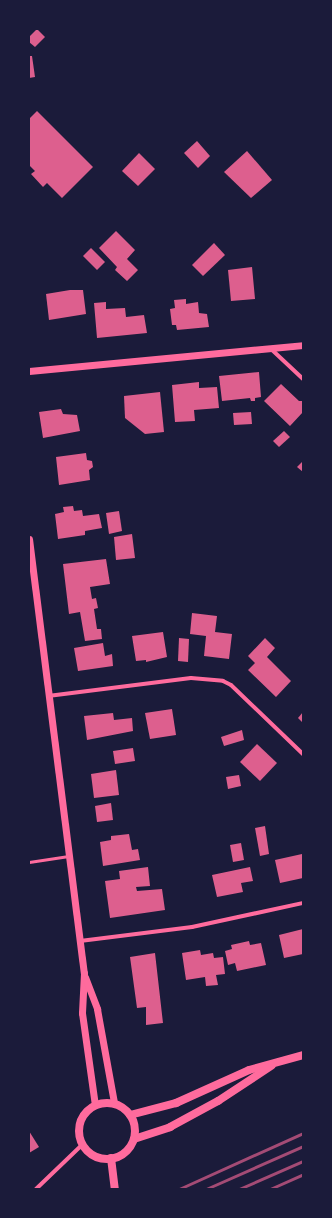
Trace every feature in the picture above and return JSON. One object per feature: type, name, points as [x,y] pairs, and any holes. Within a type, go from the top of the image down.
[{"type":"main road","points":[[130,1114],[176,1103],[249,1070],[303,1055]]},
{"type":"main road","points":[[134,1140],[135,1127],[130,1114],[114,1103],[95,1105],[88,1111],[81,1122],[80,1136],[83,1144],[98,1157],[111,1158],[122,1154],[134,1140],[170,1127],[218,1101],[275,1063]]},
{"type":"main road","points":[[111,1158],[116,1189]]},
{"type":"street","points":[[29,371],[303,345]]},
{"type":"street","points":[[270,348],[303,379]]},
{"type":"street","points":[[29,539],[84,973],[82,1013],[95,1105]]},
{"type":"street","points":[[48,696],[191,678],[223,681],[231,685],[303,754]]},
{"type":"street","points":[[80,942],[192,926],[303,903]]},
{"type":"street","points":[[84,973],[96,1009],[114,1103]]},
{"type":"street","points":[[36,1189],[83,1144]]},
{"type":"lane","points":[[29,862],[69,856]]},
{"type":"building","points":[[37,29],[45,37],[35,47],[29,42],[29,37]]},
{"type":"building","points":[[29,56],[32,56],[35,77],[29,78]]},
{"type":"building","points":[[37,111],[93,167],[62,198],[47,183],[43,187],[31,174],[35,171],[29,165],[29,119]]},
{"type":"building","points":[[197,141],[210,156],[198,168],[184,153]]},
{"type":"building","points":[[247,151],[272,180],[251,198],[224,172]]},
{"type":"building","points":[[139,153],[155,169],[138,186],[122,171]]},
{"type":"building","points":[[116,231],[135,250],[127,259],[138,270],[127,281],[115,270],[117,267],[99,248]]},
{"type":"building","points":[[214,243],[225,255],[203,276],[192,265]]},
{"type":"building","points":[[91,248],[105,262],[97,270],[83,256]]},
{"type":"building","points":[[252,267],[255,299],[231,301],[228,270]]},
{"type":"building","points":[[70,290],[83,290],[86,314],[49,320],[46,294]]},
{"type":"building","points":[[186,299],[186,304],[198,302],[199,313],[207,314],[209,327],[177,330],[176,325],[172,325],[170,309],[175,308],[174,300]]},
{"type":"building","points":[[106,302],[106,309],[125,308],[126,317],[144,315],[147,333],[97,338],[94,303]]},
{"type":"building","points":[[259,372],[261,397],[255,398],[255,401],[251,401],[250,398],[222,401],[219,376]]},
{"type":"building","points":[[199,382],[199,388],[217,387],[219,408],[194,410],[195,421],[175,422],[172,385]]},
{"type":"building","points":[[281,384],[299,401],[303,401],[303,412],[290,426],[264,401]]},
{"type":"building","points":[[160,392],[164,432],[145,434],[125,418],[124,396]]},
{"type":"building","points":[[61,409],[63,414],[77,415],[80,431],[43,438],[39,412]]},
{"type":"building","points":[[251,412],[252,424],[234,425],[233,413]]},
{"type":"building","points":[[284,431],[290,437],[279,447],[273,441]]},
{"type":"building","points":[[86,453],[87,460],[92,461],[93,467],[89,470],[90,480],[59,485],[56,457]]},
{"type":"building","points":[[303,461],[303,472],[297,467]]},
{"type":"building","points":[[73,506],[74,511],[82,510],[83,516],[99,514],[102,528],[85,531],[85,535],[58,539],[55,514],[64,512],[63,507]]},
{"type":"building","points":[[119,511],[122,531],[109,534],[106,513]]},
{"type":"building","points":[[132,534],[135,558],[116,560],[114,537]]},
{"type":"building","points":[[106,559],[110,584],[90,587],[92,599],[96,598],[98,608],[94,609],[97,629],[101,629],[102,639],[85,641],[80,612],[69,614],[63,564]]},
{"type":"building","points":[[192,613],[217,616],[215,632],[232,634],[229,659],[204,656],[206,636],[190,634]]},
{"type":"building","points":[[163,632],[167,657],[146,662],[146,660],[136,661],[132,636]]},
{"type":"building","points":[[179,638],[189,639],[188,662],[178,661]]},
{"type":"building","points":[[265,638],[275,648],[267,657],[291,681],[276,697],[248,670],[255,663],[248,656]]},
{"type":"building","points":[[103,643],[105,656],[112,654],[113,666],[78,671],[74,648]]},
{"type":"building","points":[[172,709],[176,735],[150,739],[145,713]]},
{"type":"building","points":[[303,712],[303,723],[298,718]]},
{"type":"building","points":[[113,713],[114,720],[132,718],[133,731],[87,740],[84,716]]},
{"type":"building","points":[[242,730],[244,740],[224,746],[221,737]]},
{"type":"building","points":[[257,744],[277,763],[260,781],[240,762]]},
{"type":"building","points":[[133,748],[135,761],[115,764],[113,751]]},
{"type":"building","points":[[116,770],[119,795],[94,798],[91,774]]},
{"type":"building","points":[[239,775],[241,786],[228,789],[226,777]]},
{"type":"building","points":[[111,803],[113,820],[97,822],[95,806]]},
{"type":"building","points":[[265,826],[269,854],[260,856],[255,828]]},
{"type":"building","points":[[129,834],[132,850],[138,849],[140,860],[103,866],[100,842],[111,840],[111,836]]},
{"type":"building","points":[[241,843],[244,860],[233,862],[230,845]]},
{"type":"building","points":[[302,854],[303,878],[280,883],[275,860]]},
{"type":"building","points":[[148,867],[150,886],[136,887],[137,891],[162,889],[165,910],[110,918],[105,881],[120,879],[119,871]]},
{"type":"building","points":[[250,867],[253,881],[241,883],[243,892],[217,897],[212,875]]},
{"type":"building","points":[[303,929],[303,954],[284,958],[279,935]]},
{"type":"building","points":[[249,941],[250,945],[261,943],[266,965],[237,971],[235,963],[228,965],[225,951],[232,949],[231,945]]},
{"type":"building","points":[[200,950],[201,955],[213,953],[214,958],[223,957],[225,974],[216,975],[218,985],[206,986],[205,977],[186,980],[182,953]]},
{"type":"building","points":[[155,953],[163,1023],[146,1025],[146,1007],[137,1008],[130,957]]},
{"type":"building","points":[[29,1131],[39,1147],[29,1153]]},
{"type":"railway","points":[[179,1189],[303,1133]]},
{"type":"railway","points":[[206,1189],[303,1146]]},
{"type":"railway","points":[[239,1189],[303,1161]]},
{"type":"railway","points":[[270,1189],[303,1174]]}]
